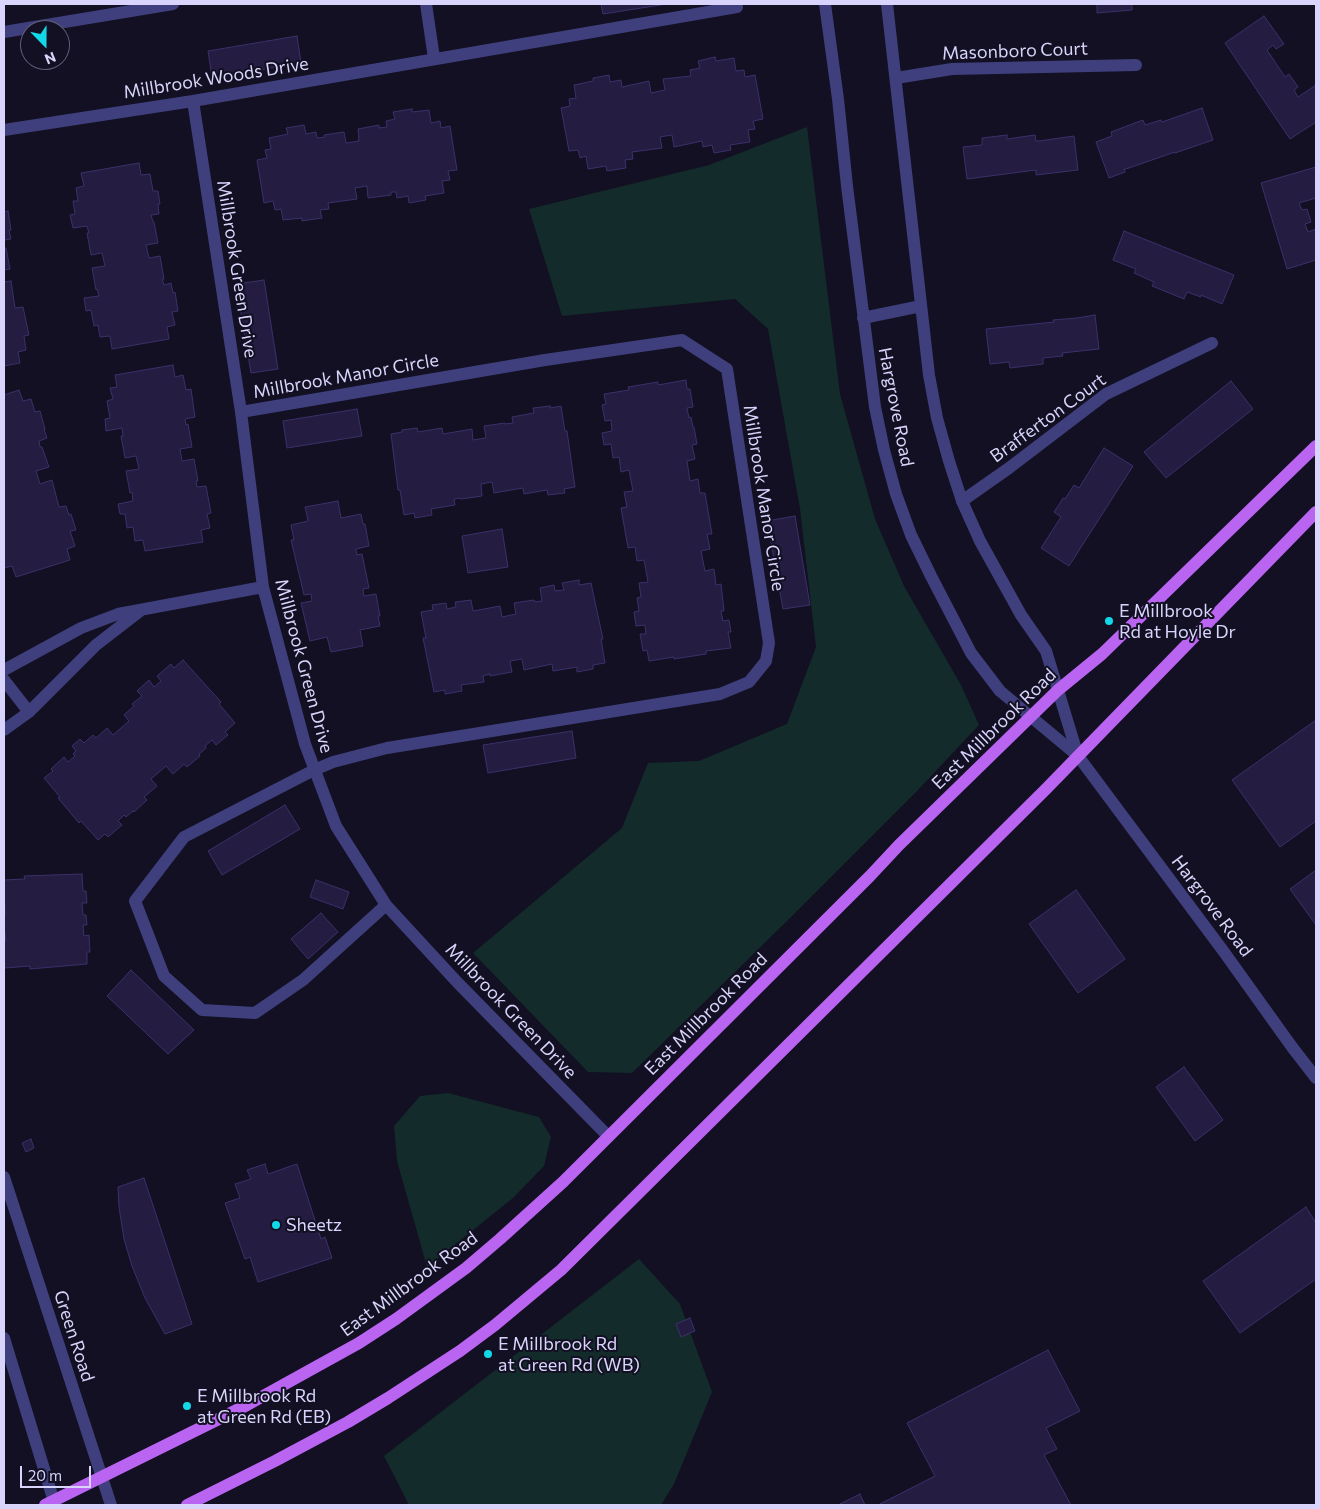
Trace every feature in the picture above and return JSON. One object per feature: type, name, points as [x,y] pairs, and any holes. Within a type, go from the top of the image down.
[{"type":"main road","name":"East Millbrook Road","points":[[51,1504],[277,1389],[359,1343],[396,1319],[466,1268],[563,1182],[899,845],[1058,690],[1102,654],[1316,446]]},
{"type":"main road","points":[[187,1505],[324,1435],[388,1398],[467,1346],[561,1270],[1078,756],[1316,512]]},
{"type":"street","points":[[4,32],[173,4]]},
{"type":"street","points":[[426,4],[434,58]]},
{"type":"street","name":"Hargrove Road","points":[[825,4],[875,407],[896,494],[911,535],[971,653],[1000,690],[1078,756],[1316,1078]]},
{"type":"street","name":"Hargrove Road","points":[[887,4],[929,375],[937,418],[962,501],[980,541],[1021,616],[1046,651],[1078,756]]},
{"type":"street","name":"Millbrook Woods Drive","points":[[4,130],[193,101],[737,7]]},
{"type":"street","name":"Masonboro Court","points":[[896,78],[952,69],[1136,65]]},
{"type":"street","name":"Millbrook Green Drive","points":[[193,101],[241,412],[263,587],[305,744],[336,826],[386,905],[457,982],[608,1136]]},
{"type":"street","points":[[863,318],[921,306]]},
{"type":"street","name":"Millbrook Manor Circle","points":[[241,412],[545,360],[682,340],[727,369],[769,643],[766,661],[749,682],[720,694],[387,748],[333,762],[184,837],[135,901],[164,976],[202,1010],[255,1013],[303,980],[386,905]]},
{"type":"street","name":"Brafferton Court","points":[[962,501],[1009,468],[1106,394],[1212,344]]},
{"type":"street","points":[[4,670],[81,628],[118,614],[263,587]]},
{"type":"street","points":[[4,730],[30,712],[96,645],[142,609]]},
{"type":"street","points":[[4,680],[30,712]]},
{"type":"street","name":"Green Road","points":[[4,1177],[10,1216],[111,1505]]},
{"type":"street","points":[[4,1338],[51,1504]]},
{"type":"green space","points":[[807,127],[840,394],[875,519],[904,586],[961,685],[979,725],[917,791],[632,1073],[588,1072],[473,953],[622,828],[648,763],[699,761],[787,724],[816,647],[800,509],[768,329],[735,299],[562,316],[529,209],[709,165]]},
{"type":"green space","points":[[448,1093],[539,1117],[551,1137],[544,1166],[513,1198],[427,1267],[397,1161],[394,1126],[420,1096]]},
{"type":"green space","points":[[639,1259],[680,1304],[712,1392],[674,1484],[661,1505],[409,1505],[384,1456]]},
{"type":"building","points":[[601,4],[667,4],[603,14]]},
{"type":"building","points":[[1132,4],[1132,10],[1097,13],[1097,5]]},
{"type":"building","points":[[1264,16],[1284,44],[1276,49],[1273,45],[1267,50],[1285,77],[1289,74],[1298,87],[1294,90],[1298,97],[1316,85],[1316,122],[1290,139],[1225,43]]},
{"type":"building","points":[[297,36],[301,63],[212,78],[208,51]]},
{"type":"building","points":[[715,57],[716,61],[734,58],[736,71],[744,70],[745,77],[755,75],[763,119],[753,121],[755,129],[748,130],[750,142],[730,145],[731,150],[714,153],[712,145],[703,147],[702,141],[674,147],[672,135],[660,137],[662,148],[632,152],[633,159],[625,160],[626,168],[607,171],[606,166],[588,169],[586,156],[580,158],[578,150],[569,151],[561,108],[570,106],[569,99],[576,98],[574,85],[593,81],[593,78],[609,75],[610,82],[621,80],[622,87],[649,81],[651,93],[665,90],[663,79],[691,76],[690,70],[700,68],[698,61]]},
{"type":"building","points":[[1202,108],[1213,140],[1124,169],[1125,172],[1109,178],[1096,142],[1112,136],[1111,132],[1143,120],[1145,125],[1161,120],[1162,122]]},
{"type":"building","points":[[412,109],[412,112],[429,110],[431,123],[440,121],[441,128],[450,126],[457,170],[448,171],[450,180],[442,181],[444,193],[425,196],[426,200],[409,203],[408,196],[397,198],[396,192],[391,192],[391,195],[368,198],[367,186],[355,188],[357,199],[328,203],[329,209],[320,210],[322,218],[302,221],[302,218],[283,220],[281,209],[275,210],[273,201],[264,203],[257,160],[267,158],[265,150],[271,149],[269,138],[288,134],[286,128],[304,125],[306,134],[316,132],[317,138],[344,132],[346,143],[359,141],[358,129],[379,125],[379,128],[387,127],[386,121],[395,119],[393,112]]},
{"type":"building","points":[[1007,135],[1007,139],[1035,135],[1036,141],[1074,136],[1078,170],[1036,175],[1036,170],[967,179],[963,147],[982,145],[982,138]]},
{"type":"building","points":[[139,163],[141,175],[150,174],[153,191],[158,191],[160,204],[158,204],[159,214],[151,215],[158,243],[146,245],[149,258],[160,256],[164,279],[162,279],[164,285],[171,283],[173,293],[175,292],[178,311],[172,312],[175,325],[167,327],[169,339],[112,349],[110,336],[100,337],[98,325],[94,326],[91,310],[86,311],[84,298],[99,296],[92,268],[105,266],[102,253],[91,255],[87,226],[73,228],[70,215],[75,214],[73,201],[78,201],[76,188],[84,186],[81,173]]},
{"type":"building","points":[[1316,167],[1316,198],[1299,203],[1302,210],[1307,209],[1311,222],[1305,224],[1308,232],[1316,229],[1316,260],[1287,269],[1261,183]]},
{"type":"building","points":[[8,211],[11,239],[4,240],[4,212]]},
{"type":"building","points":[[1124,231],[1234,275],[1222,304],[1201,295],[1201,297],[1187,292],[1184,299],[1152,286],[1154,282],[1134,273],[1136,269],[1113,260]]},
{"type":"building","points":[[4,248],[6,248],[10,269],[4,270]]},
{"type":"building","points":[[264,280],[278,369],[251,373],[236,284]]},
{"type":"building","points":[[11,281],[15,308],[23,307],[29,335],[24,336],[26,350],[18,352],[20,363],[4,366],[4,282]]},
{"type":"building","points":[[1095,315],[1099,349],[1062,353],[1063,356],[1043,358],[1043,364],[1010,368],[1009,362],[990,364],[986,329],[1054,322],[1053,320]]},
{"type":"building","points":[[173,365],[175,377],[183,375],[186,390],[191,389],[195,417],[185,419],[186,425],[188,424],[192,447],[180,449],[182,461],[194,459],[198,481],[196,481],[197,487],[206,486],[211,513],[207,514],[210,528],[201,530],[203,542],[145,551],[143,540],[135,541],[133,527],[127,528],[125,514],[120,514],[118,504],[133,501],[126,471],[139,469],[136,456],[125,458],[121,436],[123,436],[122,428],[106,431],[105,419],[110,418],[107,401],[113,399],[110,388],[117,387],[115,375]]},
{"type":"building","points":[[686,380],[687,389],[690,389],[693,407],[687,408],[689,418],[691,417],[694,427],[697,444],[692,445],[695,459],[687,461],[690,481],[698,479],[700,493],[705,493],[712,534],[707,534],[710,549],[701,551],[705,571],[714,569],[716,585],[721,584],[724,611],[721,611],[723,621],[729,620],[731,632],[728,632],[731,648],[706,651],[706,654],[649,661],[647,650],[643,651],[640,634],[646,634],[645,625],[636,626],[634,612],[639,611],[637,598],[641,597],[639,583],[648,582],[644,560],[637,561],[635,547],[628,548],[621,508],[627,507],[624,492],[633,491],[629,470],[621,472],[619,457],[613,458],[611,444],[604,445],[602,433],[612,431],[611,420],[605,421],[602,405],[606,404],[604,394],[629,390],[628,387],[658,382],[658,385]]},
{"type":"building","points":[[1231,381],[1253,409],[1166,478],[1144,452]]},
{"type":"building","points":[[19,390],[23,401],[31,399],[35,412],[40,411],[45,429],[47,438],[39,441],[49,467],[36,471],[40,484],[52,480],[59,507],[66,506],[69,515],[71,514],[76,530],[70,531],[75,546],[67,549],[70,560],[16,577],[12,566],[4,568],[4,395]]},
{"type":"building","points":[[550,406],[550,408],[561,406],[565,431],[567,431],[575,487],[564,489],[565,493],[548,495],[547,490],[524,494],[523,488],[494,493],[492,482],[481,484],[482,496],[454,499],[455,505],[431,509],[432,515],[415,518],[414,513],[404,515],[400,490],[398,490],[391,434],[417,428],[418,432],[442,428],[443,434],[472,429],[473,440],[486,438],[484,426],[513,423],[512,417],[534,413],[533,408]]},
{"type":"building","points":[[357,409],[362,436],[287,448],[283,421]]},
{"type":"building","points":[[1104,448],[1133,466],[1069,566],[1041,548],[1061,517],[1054,512],[1074,485],[1079,488]]},
{"type":"building","points":[[338,501],[341,518],[361,514],[363,524],[365,524],[369,546],[356,549],[357,555],[362,554],[369,588],[363,589],[364,596],[376,594],[380,626],[360,630],[363,646],[331,652],[327,637],[310,641],[301,603],[312,601],[311,594],[304,595],[291,540],[294,540],[291,525],[308,521],[305,507]]},
{"type":"building","points":[[795,516],[810,605],[783,609],[767,521]]},
{"type":"building","points":[[502,529],[508,567],[468,573],[462,536]]},
{"type":"building","points":[[579,580],[579,585],[591,583],[603,639],[601,639],[605,663],[593,665],[593,669],[577,672],[577,667],[553,671],[552,664],[524,670],[522,659],[510,661],[512,672],[483,676],[484,682],[461,685],[462,691],[445,694],[445,690],[434,692],[423,638],[426,638],[421,612],[433,610],[432,605],[446,603],[447,609],[456,607],[455,602],[471,600],[473,611],[500,606],[502,617],[516,614],[514,603],[534,600],[535,602],[542,601],[540,588],[554,585],[555,591],[564,590],[562,583]]},
{"type":"building","points":[[183,660],[221,702],[219,704],[235,723],[225,732],[228,735],[216,745],[212,740],[199,754],[200,756],[187,767],[184,764],[173,774],[166,766],[151,779],[157,786],[144,797],[147,800],[134,812],[126,817],[124,815],[118,821],[122,825],[108,837],[105,834],[98,840],[81,821],[79,823],[44,778],[53,771],[51,769],[64,757],[68,762],[75,756],[73,754],[76,751],[72,746],[80,739],[84,743],[93,735],[96,738],[107,728],[113,735],[129,721],[124,715],[134,706],[132,704],[142,696],[137,691],[149,680],[154,687],[161,681],[157,676],[171,664],[174,668]]},
{"type":"building","points":[[1316,720],[1316,821],[1280,847],[1232,780]]},
{"type":"building","points":[[572,731],[576,758],[488,773],[483,745]]},
{"type":"building","points":[[285,805],[300,829],[222,875],[208,851]]},
{"type":"building","points":[[1316,870],[1316,925],[1290,889]]},
{"type":"building","points":[[82,874],[83,891],[86,891],[87,903],[82,903],[83,915],[86,915],[87,925],[83,925],[84,936],[89,935],[90,952],[87,952],[87,964],[30,969],[30,966],[5,968],[4,880],[25,879],[24,876]]},
{"type":"building","points":[[316,880],[349,892],[343,909],[310,897]]},
{"type":"building","points":[[1076,890],[1125,959],[1078,993],[1029,924]]},
{"type":"building","points":[[321,913],[338,932],[308,959],[291,939]]},
{"type":"building","points":[[131,970],[194,1030],[168,1054],[107,996]]},
{"type":"building","points":[[1184,1067],[1223,1120],[1195,1141],[1156,1087]]},
{"type":"building","points":[[31,1139],[34,1148],[26,1152],[22,1143]]},
{"type":"building","points":[[265,1164],[268,1174],[297,1164],[321,1239],[325,1237],[332,1258],[258,1282],[250,1257],[245,1259],[225,1203],[240,1198],[235,1184],[251,1179],[247,1170]]},
{"type":"building","points":[[144,1178],[192,1324],[165,1334],[145,1298],[132,1266],[124,1239],[119,1207],[118,1187]]},
{"type":"building","points":[[1306,1207],[1316,1223],[1316,1279],[1240,1333],[1203,1281]]},
{"type":"building","points":[[690,1318],[695,1331],[681,1337],[676,1324]]},
{"type":"building","points":[[1048,1350],[1080,1411],[1046,1428],[1057,1449],[1044,1455],[1071,1505],[878,1505],[935,1476],[907,1423]]},
{"type":"building","points":[[860,1494],[865,1505],[838,1505]]},
{"type":"place","name":"E Millbrook Rd at Hoyle Dr","points":[[1109,621]]},
{"type":"place","name":"Sheetz","points":[[276,1225]]},
{"type":"place","name":"E Millbrook Rd at Green Rd (WB)","points":[[488,1354]]},
{"type":"place","name":"E Millbrook Rd at Green Rd (EB)","points":[[187,1406]]}]
